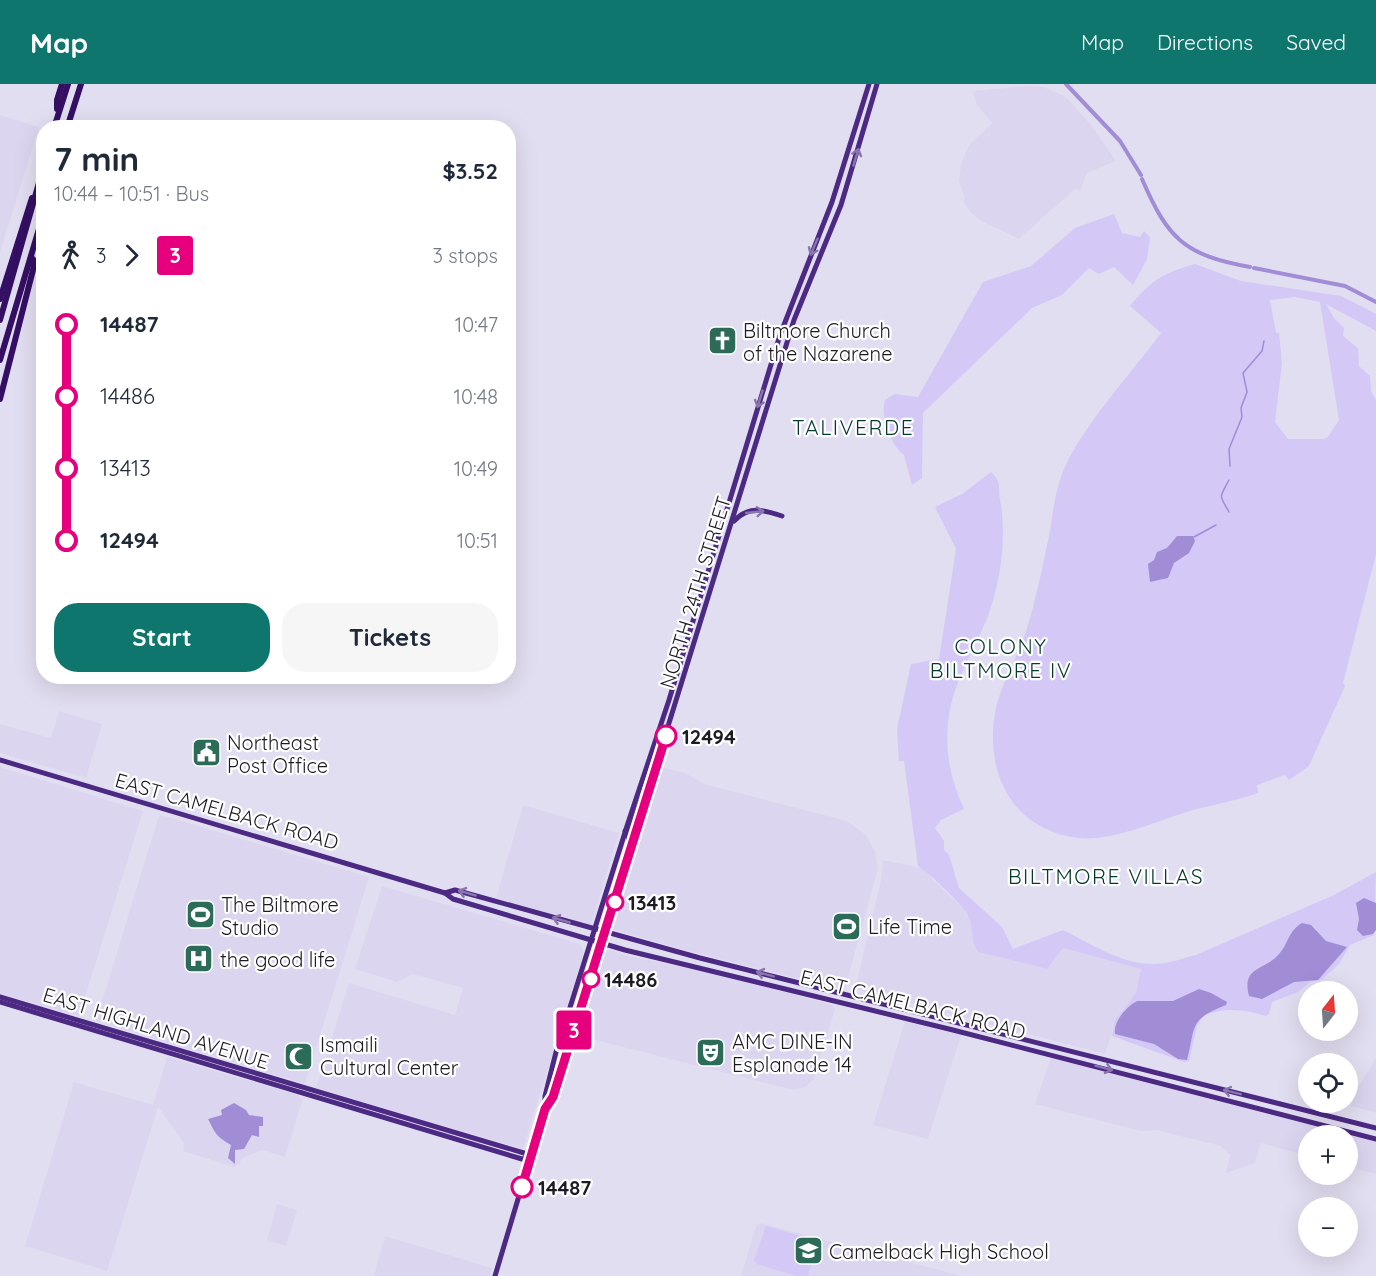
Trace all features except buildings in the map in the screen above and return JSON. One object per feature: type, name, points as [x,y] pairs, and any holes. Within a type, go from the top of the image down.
[{"type":"highway","points":[[57,114],[57,100],[62,84]]},
{"type":"highway","points":[[56,120],[68,84]]},
{"type":"highway","points":[[70,118],[81,84]]},
{"type":"highway","points":[[70,118],[86,84]]},
{"type":"highway","points":[[0,299],[29,204],[36,191]]},
{"type":"highway","points":[[0,320],[36,193]]},
{"type":"highway","points":[[0,360],[36,241]]},
{"type":"highway","points":[[0,399],[34,266],[32,255]]},
{"type":"main road","name":"NORTH 24TH STREET","points":[[545,1109],[544,1096],[559,1043],[672,690],[767,375],[790,305],[832,202],[869,84]]},
{"type":"main road","name":"NORTH 24TH STREET","points":[[495,1276],[545,1109],[553,1097],[602,943],[776,378],[799,308],[841,205],[877,84]]},
{"type":"main road","points":[[767,375],[776,378]]},
{"type":"main road","points":[[732,525],[741,515],[754,510],[782,516]]},
{"type":"main road","name":"EAST CAMELBACK ROAD","points":[[0,760],[445,893],[453,899],[602,943],[953,1030],[1376,1139]]},
{"type":"main road","points":[[630,852],[627,829],[657,760]]},
{"type":"main road","name":"EAST CAMELBACK ROAD","points":[[445,893],[455,890],[605,933],[1376,1128]]},
{"type":"main road","points":[[675,962],[702,958]]},
{"type":"main road","name":"EAST HIGHLAND AVENUE","points":[[0,997],[458,1140],[522,1159],[531,1157]]},
{"type":"main road","name":"EAST HIGHLAND AVENUE","points":[[0,1002],[32,1008]]},
{"type":"main road","points":[[953,1030],[955,1021]]},
{"type":"main road","points":[[559,1043],[575,1026]]},
{"type":"main road","points":[[553,1063],[571,1039]]},
{"type":"main road","name":"EAST HIGHLAND AVENUE","points":[[235,1070],[460,1134],[531,1157]]},
{"type":"main road","points":[[1273,1112],[1275,1103]]},
{"type":"main road","points":[[458,1140],[460,1134]]},
{"type":"shaded area","points":[[1028,86],[1044,87],[1066,97],[1092,126],[1116,161],[1087,173],[1080,191],[1075,189],[1019,239],[981,221],[970,212],[963,201],[965,198],[959,181],[961,164],[969,145],[992,123],[977,105],[972,91]]},
{"type":"shaded area","points":[[0,115],[36,126],[36,137],[0,252]]},
{"type":"shaded area","points":[[1114,214],[1122,233],[1140,237],[1144,231],[1150,237],[1147,259],[1133,285],[1114,267],[1099,274],[1089,268],[1062,295],[1032,308],[923,413],[922,478],[912,485],[904,455],[895,445],[885,422],[885,400],[895,394],[918,397],[983,282],[1031,266],[1075,228]]},
{"type":"shaded area","points":[[1195,264],[1241,281],[1341,296],[1376,314],[1376,331],[1326,304],[1334,318],[1344,328],[1343,336],[1358,348],[1359,366],[1370,376],[1371,391],[1376,400],[1376,554],[1343,683],[1345,686],[1309,766],[1289,780],[1285,775],[1257,785],[1258,793],[1197,809],[1123,833],[1079,838],[1055,833],[1036,823],[1019,810],[1007,794],[994,754],[993,731],[996,708],[1031,616],[1062,474],[1080,439],[1161,333],[1130,306],[1151,284],[1166,274]],"holes":[[[1295,297],[1320,302],[1339,420],[1327,438],[1288,439],[1275,422],[1282,363],[1279,333],[1276,333],[1270,300]]]},
{"type":"shaded area","points":[[991,472],[998,482],[1003,542],[1000,572],[989,613],[956,688],[949,715],[947,739],[949,763],[964,809],[941,820],[935,828],[944,841],[944,850],[949,855],[959,888],[1002,927],[1013,949],[1063,930],[1130,961],[1154,964],[1170,962],[1196,955],[1334,895],[1376,872],[1374,935],[1350,945],[1339,964],[1321,980],[1298,981],[1298,992],[1272,1002],[1269,1014],[1266,1016],[1234,1010],[1219,1011],[1203,1016],[1197,1026],[1189,1061],[1184,1062],[1112,1036],[1115,1021],[1136,993],[1141,969],[1063,948],[1047,969],[978,952],[968,915],[945,889],[918,866],[904,761],[899,761],[897,729],[911,664],[939,659],[956,549],[935,507],[962,494]]},
{"type":"shaded area","points":[[1177,536],[1193,536],[1195,541],[1189,553],[1174,563],[1168,578],[1150,582],[1148,564],[1154,560],[1157,552],[1167,548]]},
{"type":"shaded area","points":[[59,711],[102,724],[86,778],[0,753],[0,724],[51,738]]},
{"type":"shaded area","points":[[0,767],[143,811],[79,1016],[0,994]]},
{"type":"shaded area","points":[[661,767],[685,773],[704,784],[847,821],[866,835],[875,852],[878,869],[845,988],[841,989],[692,952],[612,929],[611,923],[620,902],[645,811]]},
{"type":"shaded area","points":[[523,805],[619,833],[591,925],[496,898]]},
{"type":"shaded area","points":[[161,815],[369,877],[305,1084],[96,1021],[158,818]]},
{"type":"shaded area","points":[[883,860],[926,869],[933,880],[968,913],[978,952],[1046,969],[1063,948],[1141,969],[1136,993],[1116,1021],[1105,1054],[855,989],[881,880]]},
{"type":"shaded area","points":[[382,886],[580,944],[584,952],[523,1149],[316,1088],[349,983],[455,1015],[463,988],[413,974],[397,982],[355,969]]},
{"type":"shaded area","points":[[1364,898],[1376,903],[1376,930],[1373,934],[1363,936],[1357,930],[1359,919],[1356,903]]},
{"type":"shaded area","points":[[1302,923],[1311,925],[1326,941],[1347,947],[1318,980],[1294,982],[1262,999],[1249,996],[1247,986],[1251,974],[1279,954],[1297,926]]},
{"type":"shaded area","points":[[611,950],[624,955],[738,979],[832,1005],[835,1009],[814,1079],[805,1087],[794,1090],[579,1036],[578,1029],[604,952]]},
{"type":"shaded area","points":[[1199,989],[1227,1002],[1226,1005],[1199,1020],[1193,1032],[1187,1060],[1178,1059],[1154,1044],[1115,1034],[1121,1015],[1137,1001],[1173,1001]]},
{"type":"shaded area","points":[[905,1021],[961,1035],[928,1139],[873,1125]]},
{"type":"shaded area","points":[[167,1057],[298,1095],[302,1101],[285,1157],[262,1150],[241,1159],[240,1164],[234,1167],[183,1151],[184,1143],[158,1107],[107,1271],[25,1246],[74,1082],[153,1105]]},
{"type":"shaded area","points":[[1051,1058],[1310,1125],[1298,1125],[1298,1153],[1261,1143],[1255,1163],[1226,1173],[1230,1155],[1221,1146],[1156,1130],[1141,1131],[1035,1104]]},
{"type":"shaded area","points":[[1376,1058],[1376,1113],[1358,1108],[1358,1088]]},
{"type":"shaded area","points":[[234,1103],[246,1110],[249,1115],[263,1117],[263,1126],[259,1126],[259,1137],[252,1135],[244,1149],[235,1150],[235,1164],[228,1158],[231,1145],[214,1131],[208,1119],[222,1115],[221,1110]]},
{"type":"shaded area","points":[[1358,1137],[1376,1142],[1376,1174],[1358,1169]]},
{"type":"shaded area","points":[[277,1204],[297,1210],[286,1246],[267,1240]]},
{"type":"shaded area","name":"Camelback High School","points":[[760,1223],[962,1276],[741,1276],[756,1226]]},
{"type":"shaded area","points":[[766,1226],[818,1241],[808,1276],[796,1276],[757,1264],[754,1260]]},
{"type":"shaded area","points":[[385,1236],[492,1268],[490,1276],[374,1276]]},
{"type":"waterway","points":[[1066,84],[1120,141],[1141,175]]},
{"type":"waterway","points":[[1142,179],[1161,216],[1181,241],[1209,257],[1250,267]]},
{"type":"waterway","points":[[1254,268],[1345,286],[1376,302]]},
{"type":"waterway","points":[[1230,466],[1229,449],[1242,417],[1241,408],[1247,392],[1243,373],[1262,351],[1264,341]]},
{"type":"waterway","points":[[1229,480],[1222,496],[1229,512]]},
{"type":"waterway","points":[[1194,537],[1216,525]]},
{"type":"bus line","name":"3","points":[[522,1187],[545,1109],[553,1097],[615,903],[666,736]]},
{"type":"place","name":"Biltmore Church of the Nazarene","points":[[722,341]]},
{"type":"place","name":"12494","points":[[666,736]]},
{"type":"place","name":"Northeast Post Office","points":[[206,753]]},
{"type":"place","name":"13413","points":[[615,902]]},
{"type":"place","name":"The Biltmore Studio","points":[[200,915]]},
{"type":"place","name":"Life Time","points":[[847,926]]},
{"type":"place","name":"the good life","points":[[199,959]]},
{"type":"place","name":"14486","points":[[591,979]]},
{"type":"place","name":"AMC DINE-IN Esplanade 14","points":[[711,1052]]},
{"type":"place","name":"Ismaili Cultural Center","points":[[299,1056]]},
{"type":"place","name":"14487","points":[[522,1187]]},
{"type":"place","name":"Camelback High School","points":[[808,1251]]},
{"type":"district","name":"TALIVERDE","points":[[853,427]]},
{"type":"district","name":"COLONY BILTMORE IV","points":[[1001,658]]},
{"type":"district","name":"BILTMORE VILLAS","points":[[1106,876]]}]
